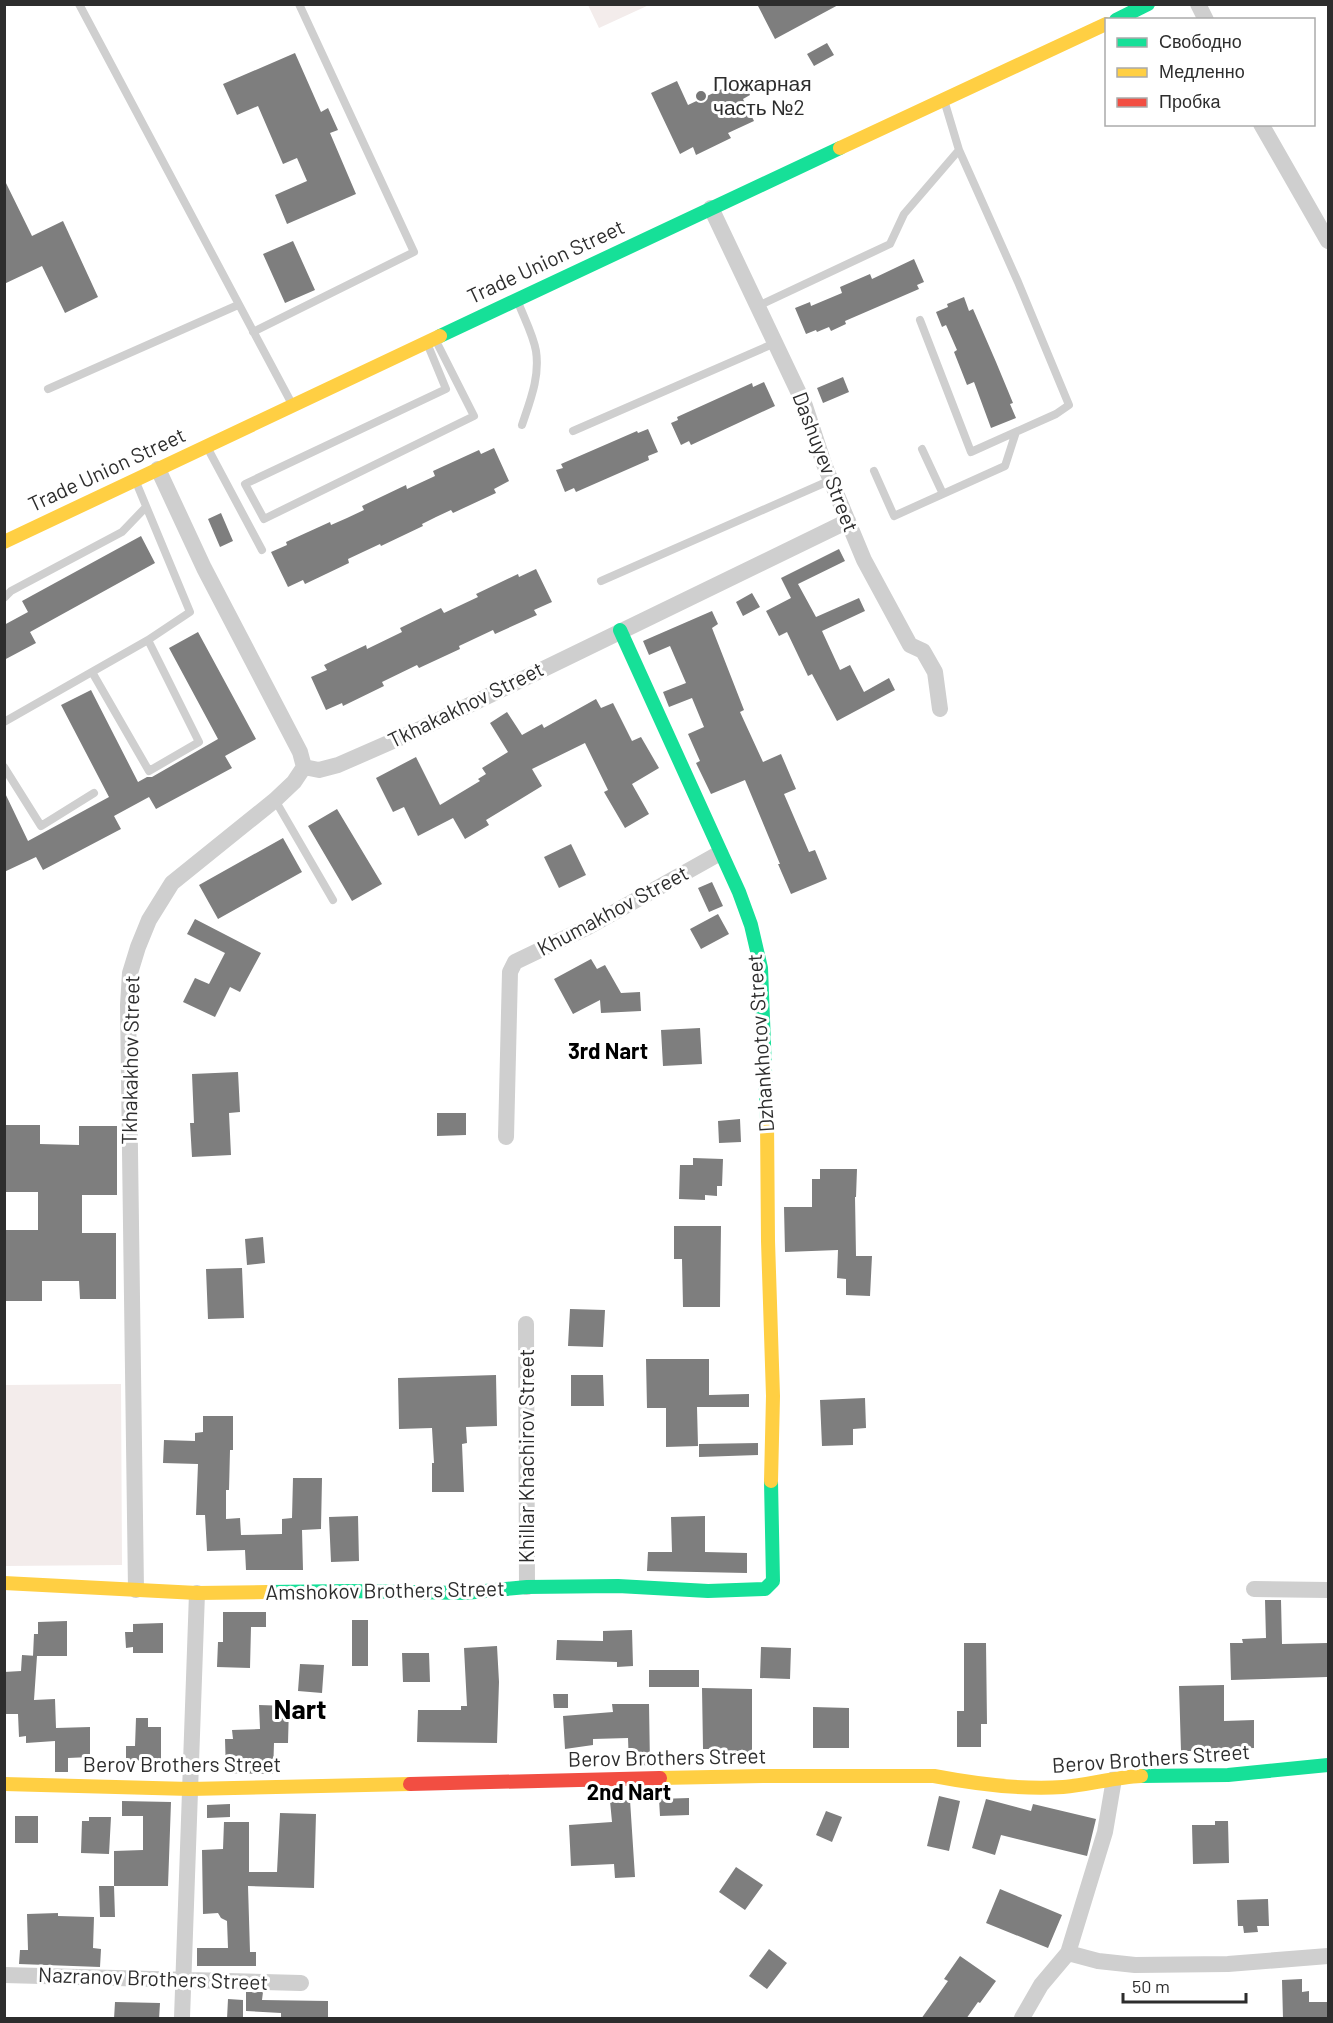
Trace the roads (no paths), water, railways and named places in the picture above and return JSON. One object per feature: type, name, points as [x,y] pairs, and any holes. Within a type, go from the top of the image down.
[{"type":"street","points":[[1120,18],[1148,4]]},
{"type":"street","points":[[1198,4],[1205,18]]},
{"type":"street","name":"Trade Union Street","points":[[4,542],[517,299],[1105,25]]},
{"type":"street","points":[[1262,126],[1329,242]]},
{"type":"street","name":"Dashuyev Street","points":[[711,208],[805,406],[831,480],[864,560],[910,645],[923,651],[935,672],[940,709]]},
{"type":"street","points":[[158,469],[204,568],[300,752],[304,767]]},
{"type":"street","points":[[620,630],[848,521]]},
{"type":"street","name":"Tkhakakhov Street","points":[[136,1590],[128,1005],[130,973],[150,920],[172,883],[275,800],[294,782],[304,767],[319,770],[338,765],[418,730],[620,630]]},
{"type":"street","name":"Dzhankhotov Street","points":[[620,630],[739,892],[751,925],[761,968],[768,1150],[773,1411],[771,1462],[774,1567],[773,1581],[765,1588]]},
{"type":"street","name":"Khumakhov Street","points":[[506,1137],[510,972],[515,962],[588,927],[720,853]]},
{"type":"street","name":"Khillar Khachirov Street","points":[[526,1324],[527,1587]]},
{"type":"street","name":"Amshokov Brothers Street","points":[[4,1583],[197,1593],[350,1591],[465,1593],[527,1587],[618,1586],[708,1591],[765,1588]]},
{"type":"street","points":[[1254,1589],[1329,1590]]},
{"type":"street","points":[[182,2019],[197,1593]]},
{"type":"street","name":"Berov Brothers Street","points":[[4,1784],[190,1789],[763,1776],[934,1776],[961,1781],[1028,1787],[1064,1787],[1138,1776],[1228,1775],[1329,1765]]},
{"type":"street","points":[[1022,2019],[1041,1985],[1068,1953],[1105,1832],[1114,1779]]},
{"type":"street","points":[[1068,1953],[1098,1961],[1135,1965],[1228,1964],[1329,1956]]},
{"type":"street","name":"Nazranov Brothers Street","points":[[4,1975],[301,1983]]},
{"type":"lane","points":[[79,4],[293,405]]},
{"type":"lane","points":[[253,332],[414,252],[299,4]]},
{"type":"lane","points":[[920,320],[971,452],[1056,414],[1070,405],[959,150],[944,100]]},
{"type":"lane","points":[[758,306],[890,244],[904,214],[959,150]]},
{"type":"lane","points":[[517,299],[531,333],[537,363],[535,387],[522,425]]},
{"type":"lane","points":[[48,389],[238,305]]},
{"type":"lane","points":[[431,340],[474,416],[264,519],[245,484],[446,389],[431,340]]},
{"type":"lane","points":[[573,431],[775,343]]},
{"type":"lane","points":[[874,471],[894,516],[1005,466],[1016,432]]},
{"type":"lane","points":[[206,446],[262,550]]},
{"type":"lane","points":[[922,449],[943,494]]},
{"type":"lane","points":[[4,722],[148,639],[190,612],[135,480]]},
{"type":"lane","points":[[601,581],[831,480]]},
{"type":"lane","points":[[4,598],[11,591],[122,532],[146,507]]},
{"type":"lane","points":[[92,672],[150,771],[199,742],[148,639]]},
{"type":"lane","points":[[4,767],[41,826],[94,794]]},
{"type":"lane","points":[[275,800],[333,900]]},
{"type":"place","name":"Пожарная часть №2","points":[[701,96]]},
{"type":"district","name":"3rd Nart","points":[[608,1051]]},
{"type":"district","name":"Nart","points":[[300,1710]]},
{"type":"district","name":"2nd Nart","points":[[629,1792]]}]
